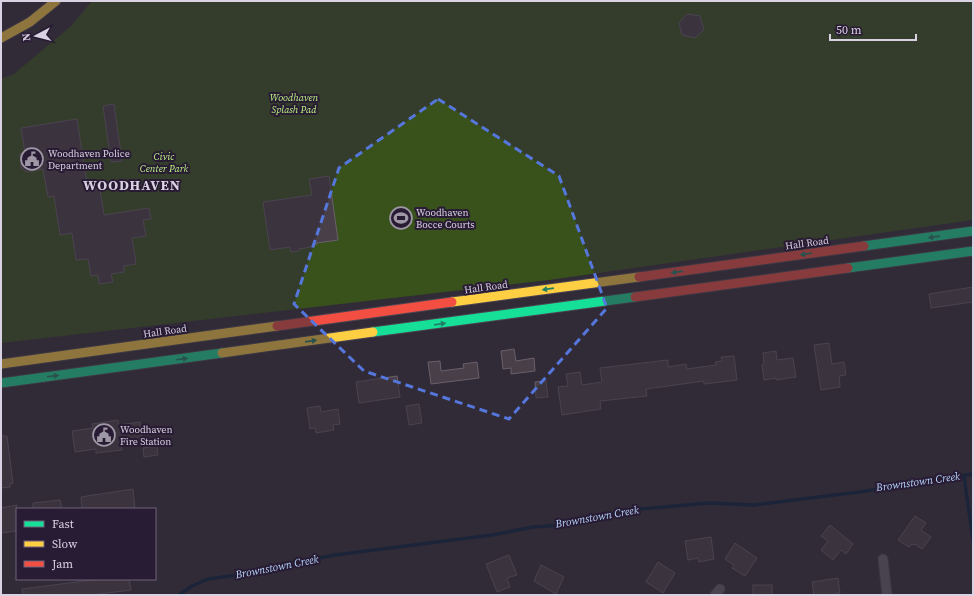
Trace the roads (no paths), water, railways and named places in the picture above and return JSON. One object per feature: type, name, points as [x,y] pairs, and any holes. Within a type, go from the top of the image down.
[{"type":"main road","points":[[1,38],[30,22],[56,1]]},
{"type":"main road","name":"Hall Road","points":[[1,364],[37,368],[204,356],[465,320],[973,231]]},
{"type":"main road","name":"Hall Road","points":[[1,383],[37,368],[201,337],[463,301],[973,251]]},
{"type":"main road","points":[[463,301],[465,320]]},
{"type":"main road","points":[[201,337],[204,356]]},
{"type":"street","points":[[883,559],[887,595]]},
{"type":"waterway","name":"Brownstown Creek","points":[[179,595],[192,586],[208,579],[245,574],[335,555],[492,535],[533,527],[561,525],[630,510],[709,503],[753,505],[859,492],[973,474]]},
{"type":"waterway","points":[[964,476],[973,540]]},
{"type":"place","name":"Woodhaven Police Department","points":[[32,159]]},
{"type":"place","name":"Woodhaven Bocce Courts","points":[[401,218]]},
{"type":"place","name":"Woodhaven Fire Station","points":[[104,435]]},
{"type":"district","name":"WOODHAVEN","points":[[132,185]]},
{"type":"park label","name":"Woodhaven Splash Pad","points":[[294,102]]},
{"type":"park label","name":"Civic Center Park","points":[[164,162]]}]
